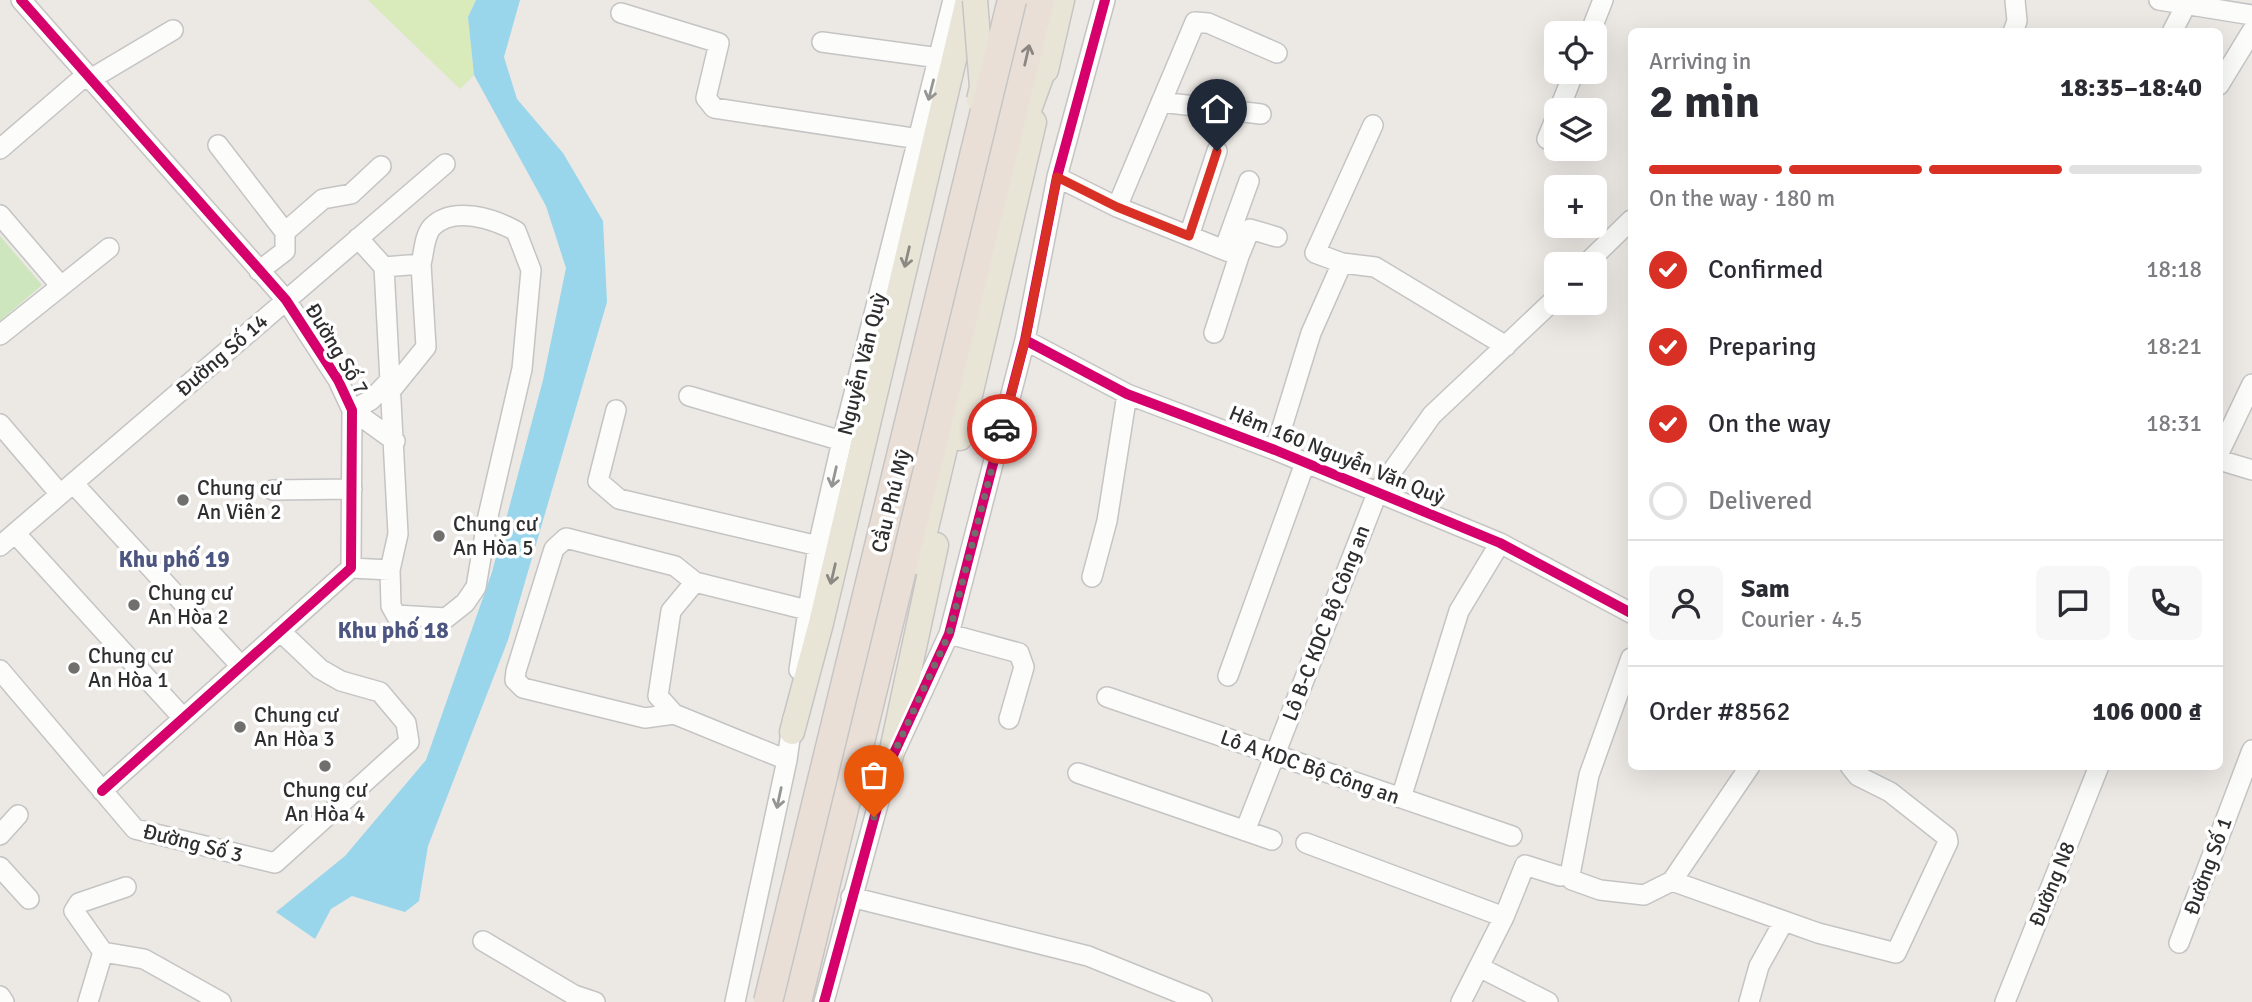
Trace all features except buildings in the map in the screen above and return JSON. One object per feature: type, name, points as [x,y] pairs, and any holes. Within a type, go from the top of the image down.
[{"type":"highway","name":"Cầu Phú Mỹ","points":[[768,1002],[1012,0]]},
{"type":"highway","name":"Cầu Phú Mỹ","points":[[797,1002],[1040,0]]},
{"type":"main road","name":"Cầu Phú Mỹ","points":[[814,617],[968,0]]},
{"type":"main road","name":"Cầu Phú Mỹ","points":[[744,999],[888,487],[982,87],[975,0]]},
{"type":"main road","name":"Cầu Phú Mỹ","points":[[889,764],[912,649],[1062,0]]},
{"type":"main road","name":"Cầu Phú Mỹ","points":[[807,1002],[944,455],[1019,138],[1049,55]]},
{"type":"main road","name":"Nguyễn Văn Quỳ","points":[[792,732],[814,617]]},
{"type":"street","name":"Đường Số 7","points":[[21,0],[87,78],[286,300],[338,380],[352,410],[351,568]]},
{"type":"street","name":"Nguyễn Văn Quỳ","points":[[814,617],[818,546],[953,0]]},
{"type":"street","points":[[824,1002],[850,897],[889,764],[949,634],[1025,341],[1057,177],[1105,0]]},
{"type":"street","points":[[1595,21],[1603,0]]},
{"type":"street","points":[[2014,28],[2017,21],[2015,0]]},
{"type":"street","points":[[2159,0],[2252,15]]},
{"type":"street","points":[[2174,28],[2186,5]]},
{"type":"street","points":[[621,13],[719,43],[706,98],[714,108],[919,139]]},
{"type":"street","points":[[1117,207],[1195,22],[1208,23],[1277,53]]},
{"type":"street","points":[[0,149],[87,78],[173,30]]},
{"type":"street","points":[[2223,78],[2252,31]]},
{"type":"street","points":[[822,42],[939,58]]},
{"type":"street","points":[[1161,102],[1261,114]]},
{"type":"street","points":[[1373,125],[1315,253],[1342,263],[1375,267],[1506,346]]},
{"type":"street","points":[[218,145],[285,232],[285,250],[259,271]]},
{"type":"street","points":[[1189,236],[1217,151]]},
{"type":"street","name":"Đường Số 14","points":[[0,546],[445,164]]},
{"type":"street","points":[[285,232],[323,199],[351,194],[381,166]]},
{"type":"street","points":[[1057,177],[1117,207],[1231,253]]},
{"type":"street","points":[[1214,333],[1249,181]]},
{"type":"street","points":[[0,215],[60,285]]},
{"type":"street","points":[[358,238],[384,267],[391,384],[395,441],[398,534],[390,570],[391,607],[396,615],[446,618],[465,603],[476,587],[488,516],[522,369],[531,270],[516,231],[495,220],[470,216],[444,218],[431,228],[421,264],[426,347],[391,384],[371,400],[352,410],[395,441]]},
{"type":"street","points":[[1598,252],[1628,223]]},
{"type":"street","points":[[1231,253],[1250,229],[1276,237]]},
{"type":"street","points":[[0,335],[109,247]]},
{"type":"street","points":[[1276,450],[1308,342],[1342,263]]},
{"type":"street","points":[[384,267],[421,264]]},
{"type":"street","name":"Lô B-C KDC Bộ Công an","points":[[1245,831],[1378,491],[1432,415],[1544,310]]},
{"type":"street","name":"Hẻm 160 Nguyễn Văn Quỳ","points":[[1025,341],[1127,394],[1276,450],[1500,543],[1628,611]]},
{"type":"street","points":[[2223,445],[2252,384]]},
{"type":"street","points":[[1092,577],[1107,522],[1127,394]]},
{"type":"street","points":[[689,396],[842,441]]},
{"type":"street","points":[[616,410],[598,481],[619,499],[818,546]]},
{"type":"street","points":[[0,424],[241,666]]},
{"type":"street","points":[[2223,461],[2252,470]]},
{"type":"street","points":[[1228,676],[1306,463]]},
{"type":"street","points":[[273,490],[352,489]]},
{"type":"street","points":[[15,533],[183,718]]},
{"type":"street","points":[[674,713],[645,718],[523,688],[515,680],[554,550],[566,538],[675,566],[695,582],[814,617]]},
{"type":"street","points":[[1401,798],[1459,611],[1500,543]]},
{"type":"street","points":[[102,791],[351,568],[390,570]]},
{"type":"street","points":[[695,582],[671,611],[658,696],[674,713],[787,760]]},
{"type":"street","name":"Đường Số 3","points":[[0,670],[135,829],[275,863],[409,742],[406,723],[380,692],[341,681],[320,669],[280,632]]},
{"type":"street","points":[[949,634],[1019,653],[1024,667],[1009,719]]},
{"type":"street","points":[[1628,666],[1589,775],[1570,875],[1572,880],[1600,890],[1644,895],[1672,881],[1747,770]]},
{"type":"street","name":"Lô A KDC Bộ Công an","points":[[1107,697],[1512,836]]},
{"type":"street","name":"Nguyễn Văn Quỳ","points":[[744,999],[792,732]]},
{"type":"street","name":"Đường Số 1","points":[[2179,943],[2252,750]]},
{"type":"street","points":[[1672,881],[1784,921],[1896,953],[1948,842],[1942,832],[1890,792],[1858,776],[1853,770]]},
{"type":"street","name":"Đường N8","points":[[2005,1002],[2097,770]]},
{"type":"street","points":[[1078,773],[1272,840]]},
{"type":"street","points":[[0,835],[18,815]]},
{"type":"street","points":[[1306,843],[1504,917]]},
{"type":"street","points":[[1461,1002],[1504,917],[1525,865],[1560,876],[1570,875]]},
{"type":"street","points":[[0,867],[29,898]]},
{"type":"street","points":[[126,887],[79,903],[74,911],[103,952],[144,959],[221,1002]]},
{"type":"street","points":[[850,897],[1088,956],[1202,1002]]},
{"type":"street","points":[[1749,1002],[1759,966],[1784,921]]},
{"type":"street","points":[[483,941],[575,995],[595,1002]]},
{"type":"street","points":[[88,1002],[103,952]]},
{"type":"street","points":[[1479,967],[1548,1002]]},
{"type":"street","points":[[0,996],[4,1002]]},
{"type":"street","points":[[744,999],[778,1002]]},
{"type":"green space","points":[[368,0],[476,0],[468,17],[474,75],[460,89]]},
{"type":"green space","points":[[0,236],[42,285],[0,321]]},
{"type":"water","points":[[476,0],[520,0],[504,57],[517,99],[563,153],[603,221],[607,302],[508,640],[428,846],[419,901],[405,912],[352,896],[331,909],[315,939],[276,912],[345,856],[426,760],[492,572],[543,380],[566,268],[546,206],[474,75],[468,17]]},
{"type":"cycle path","points":[[21,0],[286,300],[338,380],[352,410],[351,568],[102,791]]},
{"type":"cycle path","points":[[824,1002],[889,764],[949,634],[1025,340],[1057,177],[1105,0]]},
{"type":"cycle path","points":[[1025,340],[1127,394],[1275,450],[1500,543],[1628,611]]},
{"type":"way so far","points":[[874,817],[889,764],[949,634],[1002,429]]},
{"type":"place","name":"Chung cư An Viên 2","points":[[183,500]]},
{"type":"place","name":"Chung cư An Hòa 5","points":[[439,536]]},
{"type":"place","name":"Chung cư An Hòa 2","points":[[134,605]]},
{"type":"place","name":"Chung cư An Hòa 1","points":[[74,668]]},
{"type":"place","name":"Chung cư An Hòa 3","points":[[240,727]]},
{"type":"place","name":"Chung cư An Hòa 4","points":[[325,766]]},
{"type":"district","name":"Khu phố 19","points":[[174,559]]},
{"type":"district","name":"Khu phố 18","points":[[393,630]]},
{"type":"route","points":[[1002,429],[1025,341],[1057,177],[1117,207],[1189,236],[1217,151]]}]
